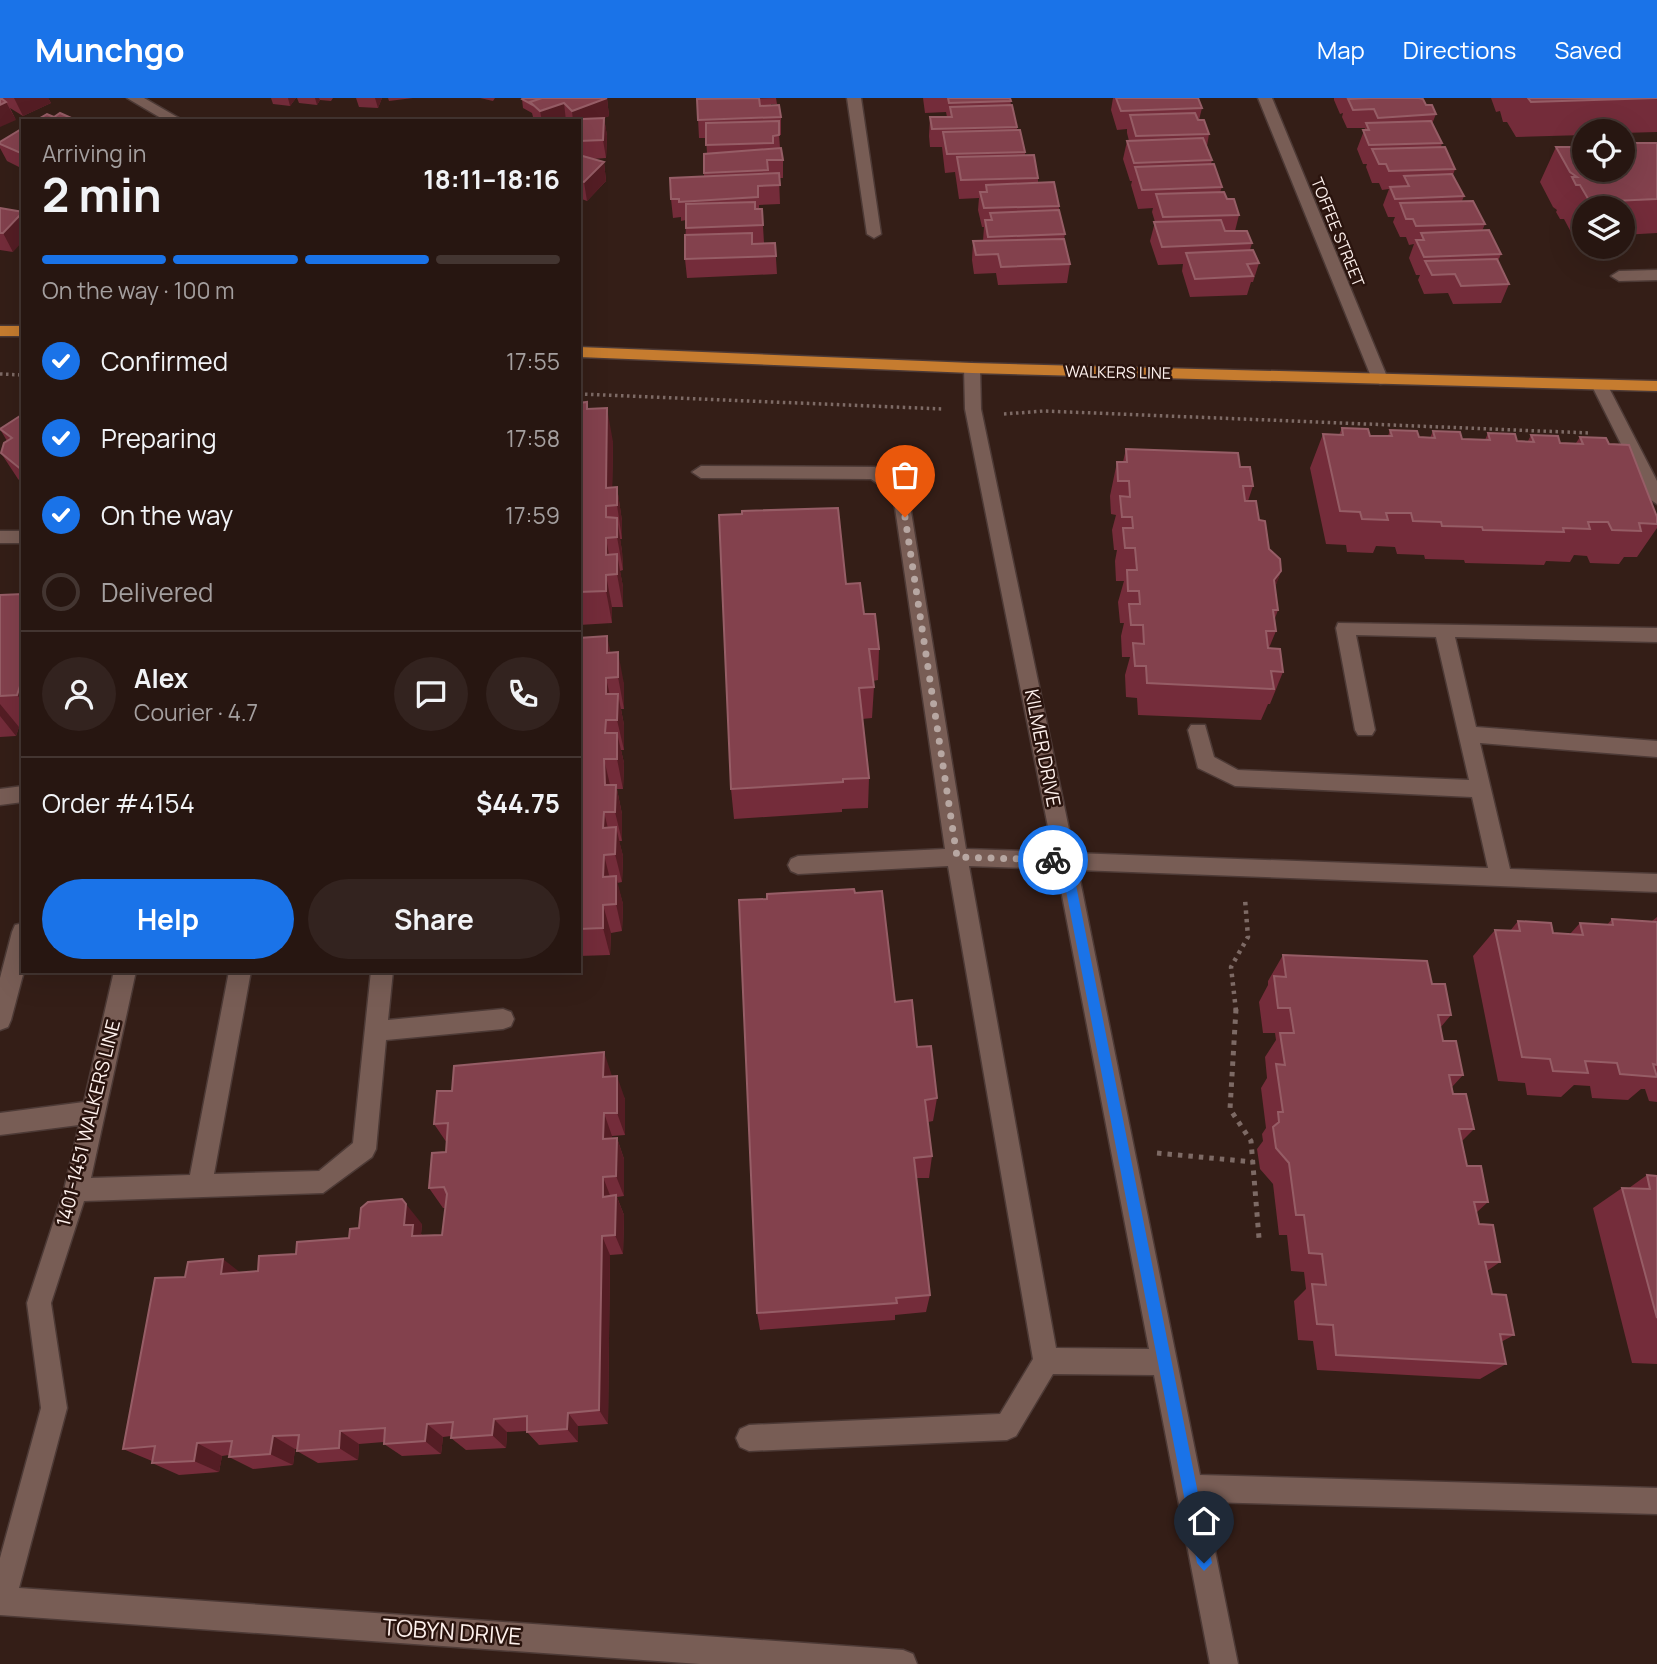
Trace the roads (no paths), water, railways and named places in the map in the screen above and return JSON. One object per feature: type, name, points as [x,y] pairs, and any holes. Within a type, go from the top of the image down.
[{"type":"main road","points":[[0,331],[21,331]]},
{"type":"main road","name":"WALKERS LINE","points":[[581,352],[972,368],[1657,386]]},
{"type":"street","points":[[134,98],[173,119]]},
{"type":"street","points":[[853,98],[874,234]]},
{"type":"street","name":"TOFFEE STREET","points":[[1265,98],[1380,379]]},
{"type":"street","points":[[1619,276],[1657,275]]},
{"type":"street","name":"KILMER DRIVE","points":[[972,368],[975,416],[1066,860],[1224,1664]]},
{"type":"street","points":[[1600,386],[1657,498]]},
{"type":"street","points":[[701,472],[875,473],[901,491],[957,857],[1046,1361],[1007,1427],[749,1438]]},
{"type":"street","points":[[0,537],[21,537]]},
{"type":"street","points":[[1364,730],[1345,628],[1657,635]]},
{"type":"street","points":[[1444,631],[1501,877]]},
{"type":"street","points":[[1198,730],[1205,762],[1235,778],[1480,789]]},
{"type":"street","points":[[1468,734],[1657,749]]},
{"type":"street","points":[[0,797],[21,794]]},
{"type":"street","points":[[798,865],[957,857],[1657,883]]},
{"type":"street","points":[[0,1020],[21,940]]},
{"type":"street","name":"1401-1451 WALKERS LINE","points":[[1,1601],[54,1408],[39,1304],[76,1189],[125,973]]},
{"type":"street","points":[[200,1187],[240,973]]},
{"type":"street","points":[[76,1189],[323,1182],[363,1149],[382,973]]},
{"type":"street","points":[[376,1031],[503,1019]]},
{"type":"street","points":[[0,1124],[94,1112]]},
{"type":"street","points":[[1046,1361],[1164,1362]]},
{"type":"street","points":[[1189,1488],[1657,1501]]},
{"type":"street","name":"TOBYN DRIVE","points":[[1,1601],[903,1664]]}]
